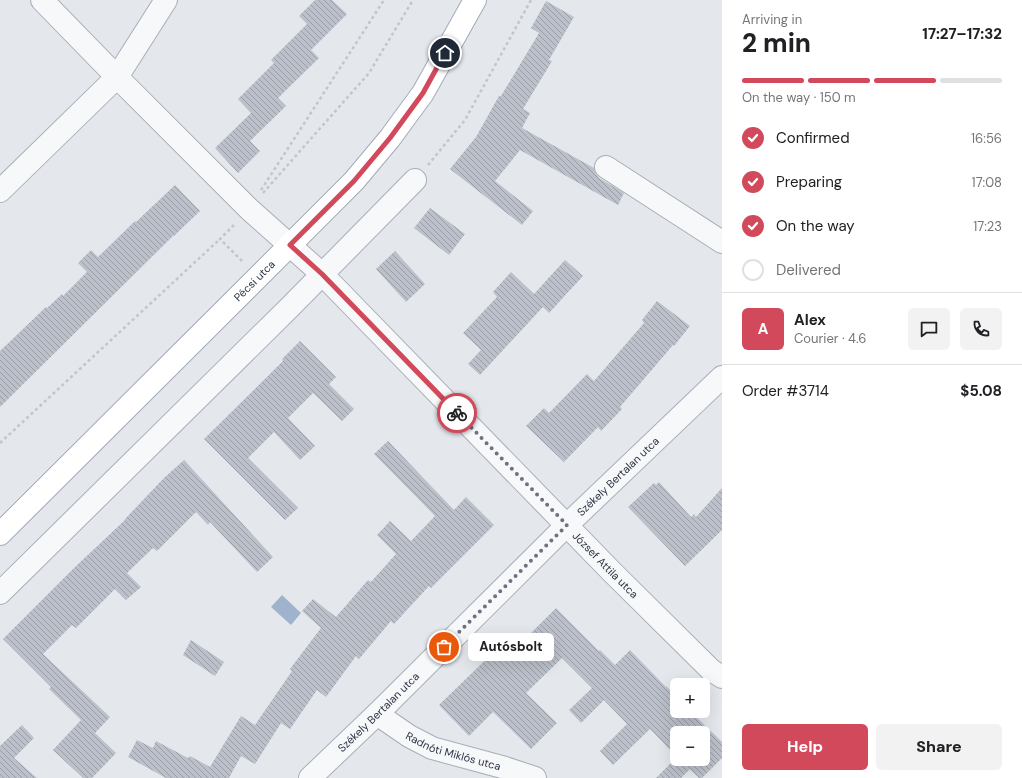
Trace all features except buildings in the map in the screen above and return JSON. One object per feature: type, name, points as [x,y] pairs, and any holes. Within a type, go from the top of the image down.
[{"type":"main road","name":"Pécsi utca","points":[[0,534],[354,181],[390,138],[423,93],[475,0]]},
{"type":"street","name":"József Attila utca","points":[[42,0],[116,77],[249,209],[322,274],[612,572],[711,670],[722,677]]},
{"type":"street","points":[[0,191],[116,77],[166,0]]},
{"type":"street","points":[[606,167],[722,242]]},
{"type":"street","points":[[0,593],[415,180]]},
{"type":"street","name":"Székely Bertalan utca","points":[[310,778],[377,714],[567,525],[722,377]]},
{"type":"street","name":"Radnóti Miklós utca","points":[[377,714],[409,736],[432,748],[502,767],[535,778]]},
{"type":"path","points":[[249,209],[384,0]]},
{"type":"path","points":[[0,443],[220,239],[249,209],[369,73],[414,0]]},
{"type":"path","points":[[415,180],[464,120],[531,0]]},
{"type":"path","points":[[220,239],[258,277]]},
{"type":"water","points":[[282,595],[301,613],[291,625],[271,607]]},
{"type":"way so far","points":[[444,647],[567,525],[457,413]]},
{"type":"place","name":"Autósbolt","points":[[444,647]]},
{"type":"route","points":[[445,53],[423,93],[390,138],[354,181],[290,245],[322,274],[457,413]]}]
